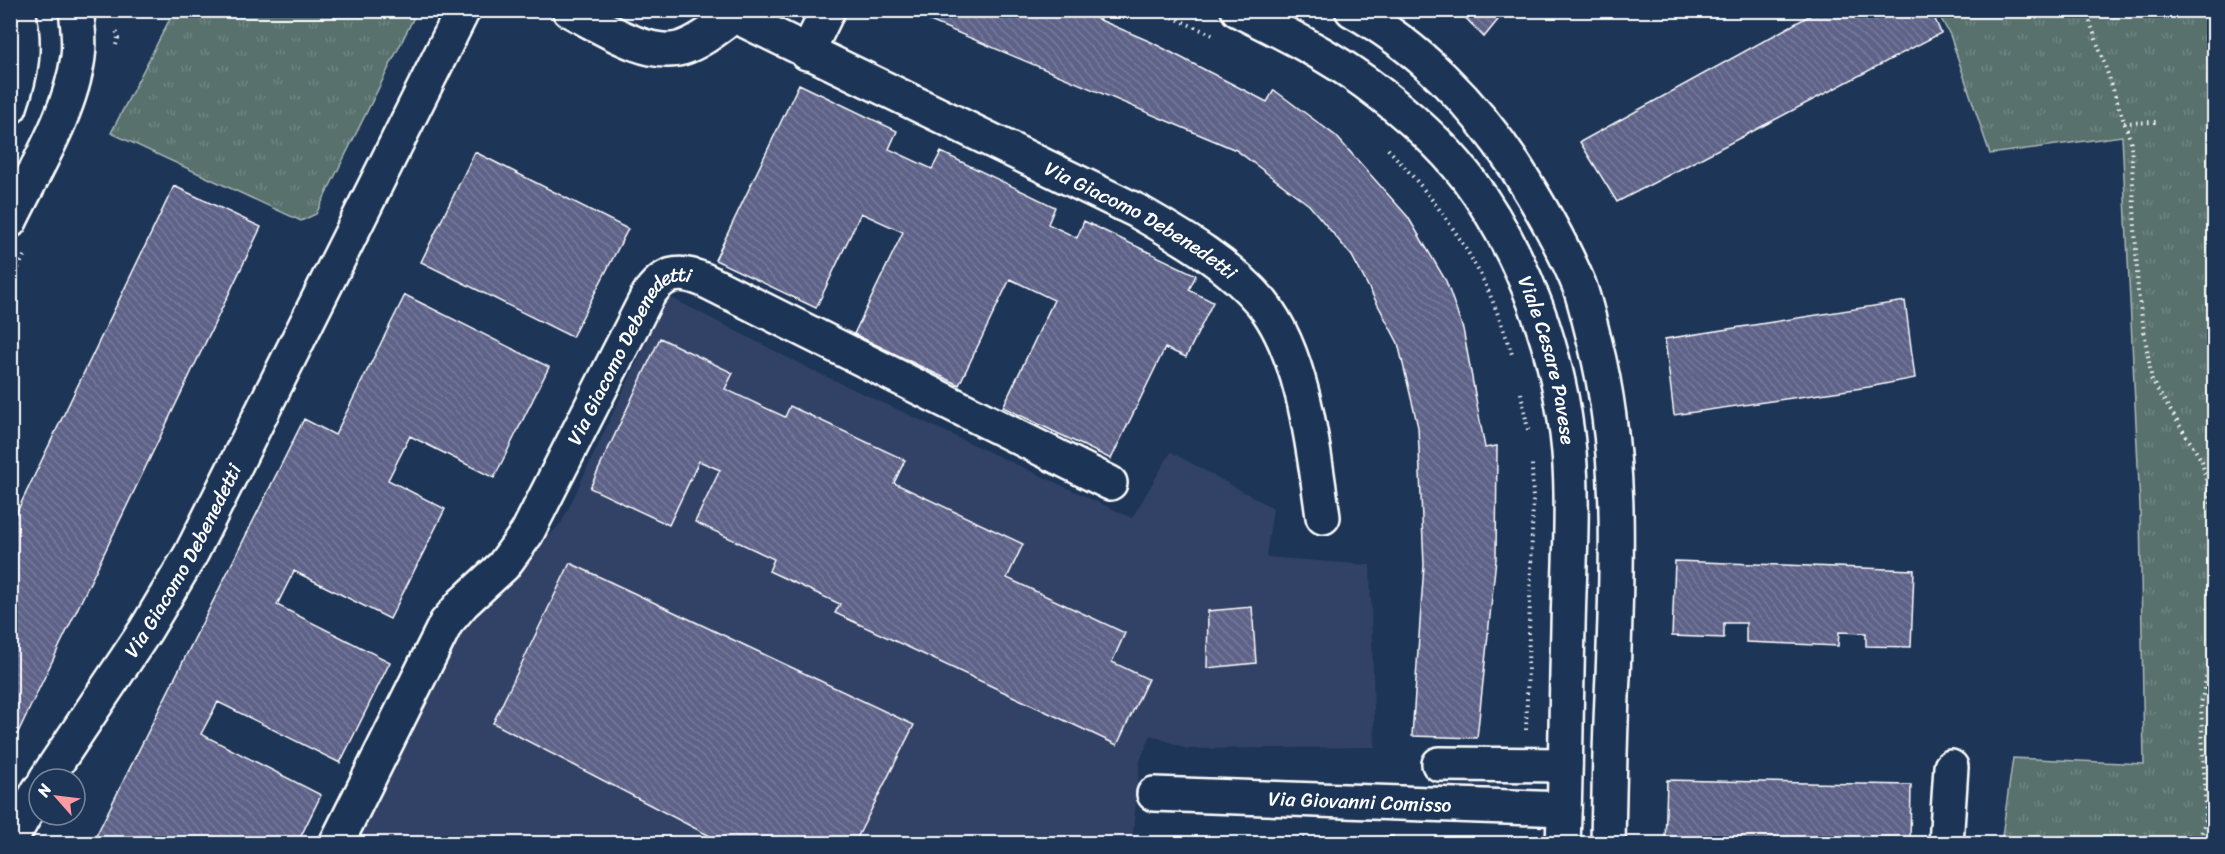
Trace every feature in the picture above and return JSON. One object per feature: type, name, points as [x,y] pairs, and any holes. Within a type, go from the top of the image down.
[{"type":"street","points":[[10,107],[22,65],[23,48],[18,10]]},
{"type":"street","points":[[10,221],[53,134],[73,80],[78,57],[76,10]]},
{"type":"street","name":"Via Giacomo Debenedetti","points":[[54,767],[145,631],[191,554],[463,10]]},
{"type":"street","name":"Via Giacomo Debenedetti","points":[[569,10],[638,44],[657,50],[671,51],[691,45],[729,13],[1137,211],[1188,241],[1237,278],[1262,304],[1279,330],[1288,349],[1303,398],[1323,517]]},
{"type":"street","points":[[807,52],[828,10]]},
{"type":"street","points":[[1352,10],[1398,40],[1434,71],[1477,115],[1508,155],[1554,232],[1576,279],[1587,312],[1603,374],[1614,460],[1618,520],[1608,843]]},
{"type":"street","name":"Viale Cesare Pavese","points":[[1244,12],[1272,26],[1365,82],[1410,120],[1464,174],[1499,227],[1521,271],[1544,332],[1560,384],[1569,455],[1571,513],[1563,843]]},
{"type":"street","name":"Via Giacomo Debenedetti","points":[[336,843],[443,629],[458,608],[503,566],[519,545],[540,509],[647,297],[652,288],[668,276],[688,274],[704,280],[1110,483]]},
{"type":"street","points":[[1560,384],[1603,374]]},
{"type":"street","points":[[1439,764],[1565,765]]},
{"type":"street","points":[[1946,843],[1951,767]]},
{"type":"street","name":"Via Giovanni Comisso","points":[[1154,794],[1564,809]]},
{"type":"street","points":[[10,840],[27,811]]},
{"type":"path","points":[[1156,10],[1214,36]]},
{"type":"path","points":[[2086,10],[2131,142],[2138,293],[2152,381],[2202,461],[2214,518]]},
{"type":"path","points":[[2124,123],[2156,122]]},
{"type":"path","points":[[1386,147],[1416,178],[1446,217],[1475,264],[1498,316],[1513,359]]},
{"type":"path","points":[[1521,392],[1529,437]]},
{"type":"path","points":[[1525,765],[1533,502],[1532,459]]},
{"type":"path","points":[[2213,843],[2206,819],[2201,704],[2214,648]]},
{"type":"path","points":[[2198,843],[2206,819]]},
{"type":"shaded area","points":[[668,296],[812,370],[1132,518],[1171,452],[1273,508],[1266,557],[1370,565],[1375,747],[1187,749],[1151,735],[1140,761],[1132,843],[353,844],[460,628],[562,522]]},
{"type":"green space","points":[[174,11],[417,11],[316,214],[301,221],[111,133]]},
{"type":"green space","points":[[1937,11],[2214,11],[2214,843],[2001,843],[2013,758],[2144,764],[2140,506],[2122,136],[1990,154],[1950,35]]},
{"type":"building","points":[[904,10],[1077,10],[1151,42],[1267,102],[1274,90],[1336,136],[1408,217],[1446,281],[1463,329],[1485,448],[1497,446],[1496,559],[1477,738],[1412,736],[1424,565],[1418,427],[1398,343],[1352,256],[1309,205],[1236,150]]},
{"type":"building","points":[[1458,10],[1506,10],[1484,37]]},
{"type":"building","points":[[1820,10],[1931,10],[1941,33],[1617,202],[1580,142]]},
{"type":"building","points":[[799,84],[897,131],[889,149],[932,169],[941,152],[1055,207],[1048,224],[1077,238],[1084,221],[1196,275],[1189,290],[1213,302],[1186,357],[1165,348],[1111,459],[1003,407],[1054,300],[1010,279],[959,385],[854,334],[903,232],[861,213],[816,308],[715,260]]},
{"type":"building","points":[[475,152],[628,229],[572,337],[421,262]]},
{"type":"building","points":[[174,186],[261,227],[10,749],[10,526]]},
{"type":"building","points":[[405,295],[549,367],[494,478],[410,436],[388,480],[445,509],[390,619],[294,571],[277,605],[390,662],[340,763],[218,702],[201,734],[321,795],[297,844],[92,844],[304,419],[335,435]]},
{"type":"building","points":[[1905,301],[1915,378],[1869,387],[1674,415],[1665,339]]},
{"type":"building","points":[[660,338],[733,373],[725,389],[785,417],[790,406],[905,460],[894,483],[1023,544],[1007,578],[1125,633],[1112,662],[1148,679],[1117,745],[835,613],[840,604],[769,571],[774,559],[695,522],[720,470],[699,461],[669,525],[590,488]]},
{"type":"building","points":[[1675,561],[1914,570],[1911,647],[1866,646],[1866,633],[1839,632],[1838,646],[1746,642],[1746,623],[1724,623],[1724,638],[1672,636]]},
{"type":"building","points":[[570,563],[914,725],[854,844],[725,844],[493,723]]},
{"type":"building","points":[[1252,607],[1256,663],[1207,668],[1208,611]]},
{"type":"building","points":[[1667,780],[1911,785],[1910,844],[1665,844]]},
{"type":"building","points":[[1393,836],[1394,844],[1321,844],[1321,842]]}]
